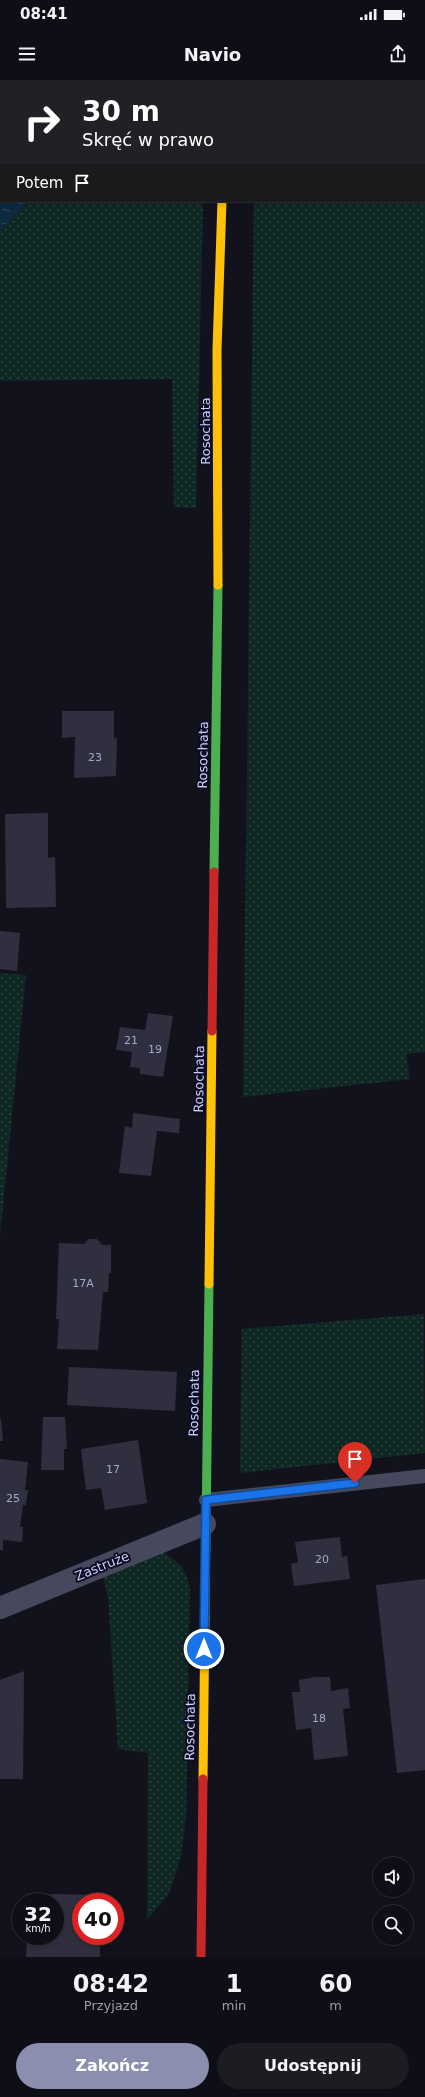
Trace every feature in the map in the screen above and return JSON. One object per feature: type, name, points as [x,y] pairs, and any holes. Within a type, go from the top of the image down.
[{"type":"street","name":"Rosochata","points":[[201,1957],[205,1524],[218,579],[217,350],[222,202]]},
{"type":"street","name":"Zastruże","points":[[0,1608],[205,1524]]},
{"type":"lane","points":[[206,1500],[425,1476]]},
{"type":"green space","points":[[27,202],[203,202],[196,508],[174,507],[172,379],[0,381],[0,231]]},
{"type":"green space","points":[[254,202],[425,202],[425,1052],[406,1054],[410,1079],[243,1097]]},
{"type":"green space","points":[[0,973],[26,975],[0,1235]]},
{"type":"green space","points":[[424,1314],[425,1453],[240,1473],[242,1329]]},
{"type":"green space","points":[[160,1549],[182,1567],[190,1586],[186,1817],[181,1857],[169,1894],[147,1920],[148,1753],[118,1749],[108,1597],[102,1572]]},
{"type":"water","points":[[0,202],[27,202],[0,231]]},
{"type":"building","points":[[62,711],[114,711],[114,738],[117,738],[116,776],[74,778],[75,737],[62,738]]},
{"type":"building","points":[[48,813],[48,858],[55,857],[56,907],[6,908],[5,814]]},
{"type":"building","points":[[0,931],[20,933],[17,971],[0,969]]},
{"type":"building","points":[[148,1013],[173,1016],[163,1077],[140,1074],[140,1068],[130,1067],[132,1052],[116,1050],[120,1027],[145,1030]]},
{"type":"building","points":[[133,1113],[180,1119],[179,1133],[157,1131],[151,1176],[119,1173],[125,1126],[132,1128]]},
{"type":"building","points":[[89,1239],[97,1239],[102,1245],[111,1245],[111,1273],[109,1273],[108,1292],[103,1292],[98,1350],[57,1349],[59,1319],[56,1319],[59,1243],[84,1244]]},
{"type":"building","points":[[69,1367],[177,1372],[175,1411],[67,1405]]},
{"type":"building","points":[[43,1417],[65,1417],[67,1449],[64,1449],[64,1470],[41,1470]]},
{"type":"building","points":[[1,1419],[3,1441],[0,1441]]},
{"type":"building","points":[[138,1440],[147,1503],[105,1510],[101,1488],[86,1490],[81,1449]]},
{"type":"building","points":[[0,1459],[28,1462],[25,1490],[28,1490],[26,1505],[23,1505],[20,1527],[23,1527],[22,1542],[3,1540],[3,1550],[0,1550]]},
{"type":"building","points":[[340,1537],[342,1557],[347,1556],[350,1579],[294,1586],[291,1564],[298,1562],[295,1542]]},
{"type":"building","points":[[425,1579],[425,1770],[397,1773],[376,1585]]},
{"type":"building","points":[[24,1671],[23,1779],[0,1779],[0,1680]]},
{"type":"building","points":[[315,1677],[330,1677],[331,1691],[348,1688],[350,1708],[343,1709],[348,1756],[314,1760],[311,1728],[296,1730],[292,1692],[300,1692],[299,1680]]},
{"type":"building","points":[[64,1894],[72,1894],[72,1945],[100,1945],[100,1957],[26,1957],[27,1945],[64,1945]]},
{"type":"traffic: fast","points":[[214,872],[218,585]]},
{"type":"traffic: fast","points":[[205,1617],[209,1284]]},
{"type":"traffic: slow","points":[[218,585],[217,350],[222,202]]},
{"type":"traffic: slow","points":[[209,1284],[212,1031]]},
{"type":"traffic: slow","points":[[203,1779],[205,1617]]},
{"type":"traffic: jam","points":[[212,1031],[214,872]]},
{"type":"traffic: jam","points":[[201,1957],[203,1779]]},
{"type":"route","points":[[204,1649],[206,1500],[355,1483]]}]
